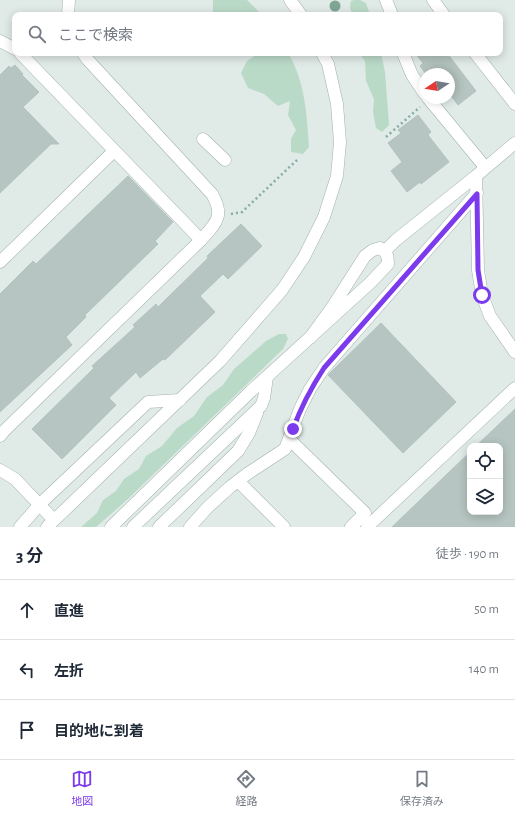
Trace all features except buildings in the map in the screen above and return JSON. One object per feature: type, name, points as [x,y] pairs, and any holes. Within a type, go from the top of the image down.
[{"type":"street","points":[[68,12],[69,0]]},
{"type":"street","points":[[290,0],[298,12]]},
{"type":"street","points":[[386,0],[391,12]]},
{"type":"street","points":[[432,0],[442,12]]},
{"type":"street","points":[[0,41],[12,47]]},
{"type":"street","points":[[23,56],[201,240]]},
{"type":"street","points":[[0,436],[10,424],[201,240],[219,217],[218,205],[212,194],[85,56]]},
{"type":"street","points":[[0,470],[15,479],[40,504],[51,524],[220,361],[282,290],[304,257],[324,217],[337,176],[340,142],[337,104],[328,64],[324,56]]},
{"type":"street","points":[[404,56],[412,75],[419,85]]},
{"type":"street","points":[[477,56],[515,104]]},
{"type":"street","points":[[434,104],[486,167]]},
{"type":"street","points":[[203,139],[225,160]]},
{"type":"street","points":[[384,251],[515,142]]},
{"type":"street","points":[[0,262],[114,151]]},
{"type":"street","points":[[476,176],[478,270],[482,295],[490,316],[515,352]]},
{"type":"street","points":[[198,524],[208,507],[238,481],[285,449],[300,409],[310,389],[324,368],[477,194]]},
{"type":"street","points":[[111,527],[267,377],[310,338],[388,264],[388,257],[384,251],[380,248],[373,250],[365,256],[333,306],[310,338]]},
{"type":"street","points":[[159,527],[238,451],[249,433],[264,398],[267,377]]},
{"type":"street","points":[[367,527],[515,388]]},
{"type":"street","points":[[20,527],[40,504],[148,402],[180,400]]},
{"type":"street","points":[[133,527],[260,406]]},
{"type":"street","points":[[289,439],[365,513],[351,527]]},
{"type":"street","points":[[238,481],[284,527]]},
{"type":"path","points":[[386,137],[421,104]]},
{"type":"path","points":[[219,217],[242,212],[296,160]]},
{"type":"green space","points":[[213,0],[247,0],[259,12],[213,12]]},
{"type":"green space","points":[[360,0],[366,3],[369,12],[352,12],[350,8],[351,1]]},
{"type":"green space","points":[[254,56],[290,56],[298,75],[304,98],[309,147],[303,154],[291,152],[291,139],[296,130],[288,115],[290,101],[278,106],[264,94],[248,88],[241,73],[247,61]]},
{"type":"green space","points":[[361,56],[382,56],[385,72],[389,125],[382,132],[376,128],[373,112],[374,99],[366,81],[365,61]]},
{"type":"green space","points":[[279,334],[286,334],[288,339],[283,349],[128,499],[96,527],[81,527],[97,513],[103,500],[116,491],[124,479],[139,469],[146,456],[162,446],[177,428],[194,416],[207,397],[223,385],[234,369],[266,341]]},
{"type":"route","points":[[293,429],[300,409],[310,389],[324,368],[477,194],[478,270],[482,295]]}]
